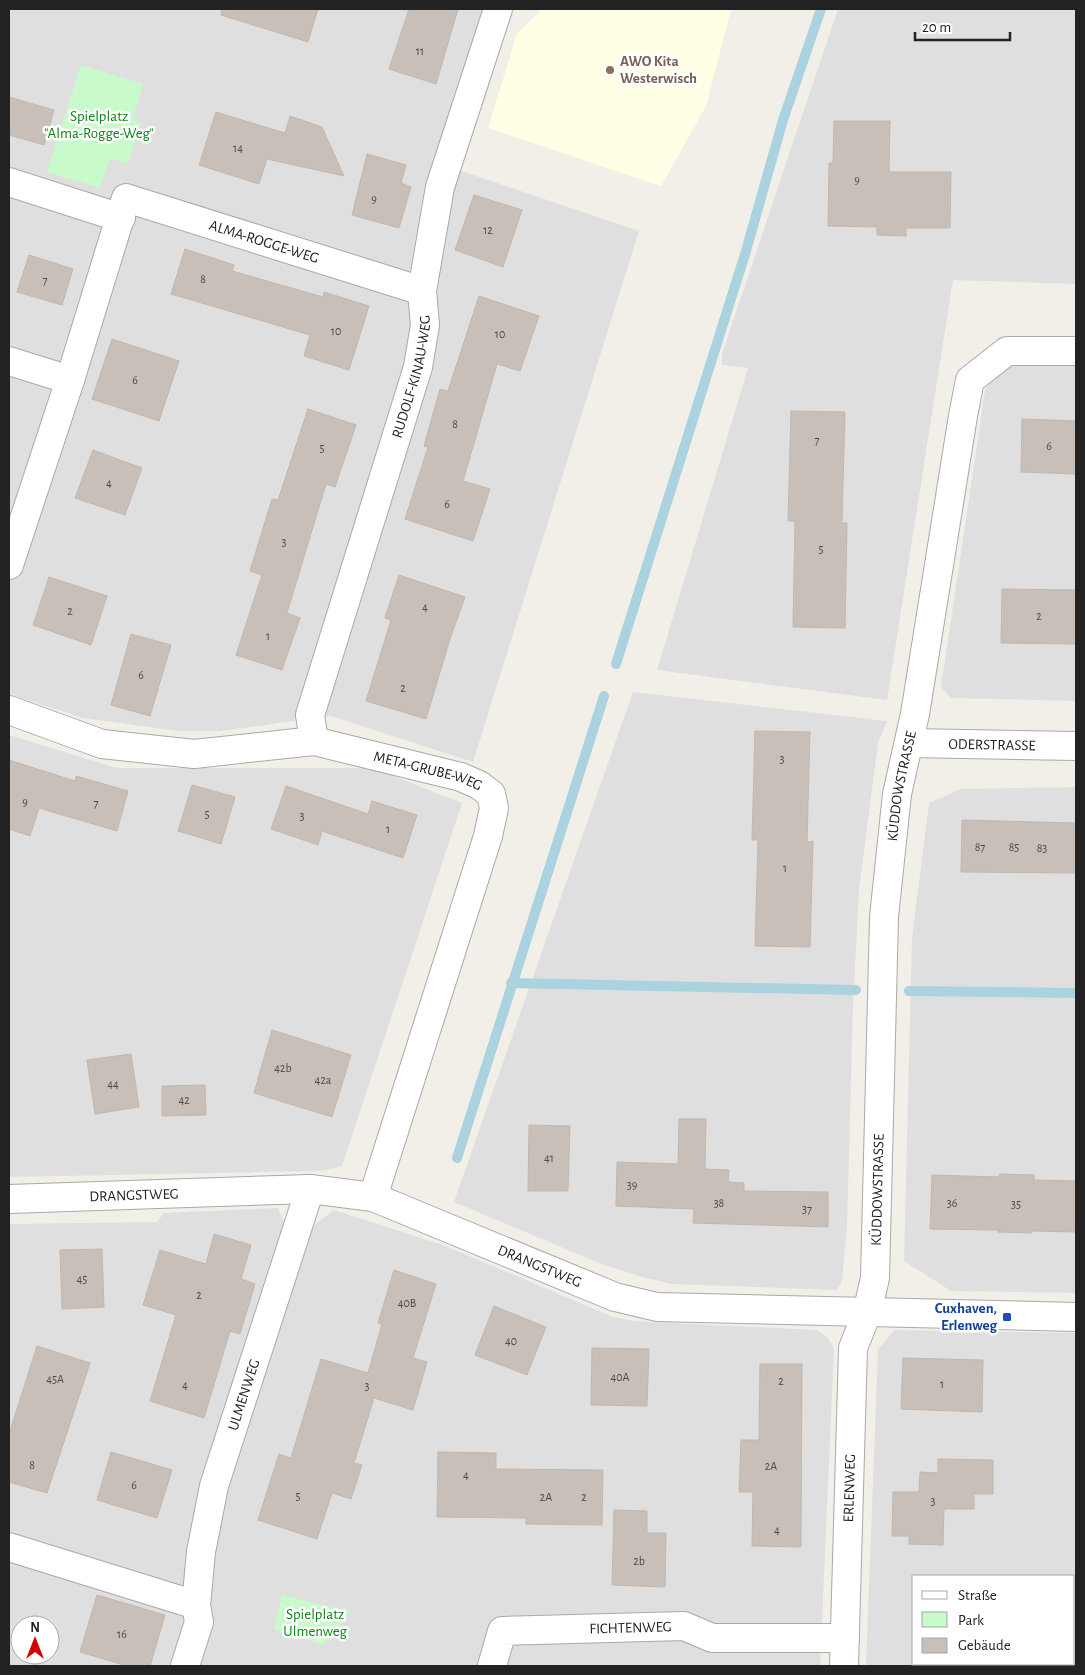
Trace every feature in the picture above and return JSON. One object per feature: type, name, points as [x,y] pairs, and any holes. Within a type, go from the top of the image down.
[{"type":"street","name":"RUDOLF-KINAU-WEG","points":[[314,741],[310,715],[418,367],[425,325],[422,291],[440,186],[498,9]]},
{"type":"street","points":[[9,182],[121,218]]},
{"type":"street","name":"ALMA-ROGGE-WEG","points":[[9,565],[70,380],[126,198],[422,291]]},
{"type":"street","name":"KÜDDOWSTRASSE","points":[[867,1313],[875,1278],[884,917],[897,794],[910,743],[970,380],[1007,350],[1076,351]]},
{"type":"street","points":[[9,361],[70,380]]},
{"type":"street","name":"META-GRUBE-WEG","points":[[9,710],[102,744],[194,754],[314,741],[461,777],[479,785],[492,794],[494,808],[488,836],[374,1197]]},
{"type":"street","name":"ODERSTRASSE","points":[[910,743],[1076,746]]},
{"type":"street","name":"DRANGSTWEG","points":[[9,1199],[310,1189],[374,1197],[615,1297],[657,1307],[1076,1316]]},
{"type":"street","name":"ULMENWEG","points":[[186,1666],[199,1622],[196,1605],[202,1552],[214,1486],[310,1189]]},
{"type":"street","name":"ERLENWEG","points":[[844,1666],[853,1348],[867,1313]]},
{"type":"street","points":[[9,1547],[196,1605]]},
{"type":"street","name":"FICHTENWEG","points":[[492,1666],[493,1630],[684,1626],[712,1638],[845,1638]]},
{"type":"shaded area","points":[[9,9],[486,9],[452,119],[432,161],[639,231],[473,762],[331,716],[221,731],[179,731],[83,718],[9,694]]},
{"type":"shaded area","name":"AWO Kita Westerwisch","points":[[542,9],[731,9],[706,106],[661,186],[488,128],[517,34]]},
{"type":"shaded area","points":[[838,9],[1076,9],[1076,284],[953,280],[887,700],[657,670],[748,368],[722,365],[722,354]]},
{"type":"shaded area","points":[[1016,363],[1076,364],[1076,701],[951,698],[941,687],[985,391],[994,374]]},
{"type":"shaded area","points":[[633,692],[887,721],[878,743],[859,890],[853,1007],[847,1226],[842,1281],[837,1290],[672,1284],[642,1277],[599,1263],[454,1202]]},
{"type":"shaded area","points":[[9,735],[117,768],[373,768],[462,803],[342,1166],[320,1171],[9,1177]]},
{"type":"shaded area","points":[[1076,787],[1076,1293],[951,1291],[904,1261],[912,938],[929,803],[961,789]]},
{"type":"shaded area","points":[[278,1208],[283,1220],[312,1227],[334,1210],[443,1245],[613,1317],[633,1321],[817,1330],[828,1338],[834,1349],[820,1666],[9,1666],[9,1224],[157,1222],[164,1213]]},
{"type":"shaded area","points":[[894,1330],[1076,1333],[1076,1666],[866,1666],[878,1350]]},
{"type":"green space","name":"Spielplatz \"Alma-Rogge-Weg\"","points":[[81,65],[143,84],[133,118],[140,123],[128,163],[110,158],[100,188],[47,172]]},
{"type":"green space","name":"Spielplatz Ulmenweg","points":[[282,1595],[351,1612],[323,1645],[274,1629]]},
{"type":"building","points":[[222,9],[318,9],[308,42],[221,15]]},
{"type":"building","points":[[409,9],[458,9],[436,84],[389,69]]},
{"type":"building","points":[[9,97],[54,110],[44,145],[9,135]]},
{"type":"building","points":[[216,112],[285,133],[290,116],[322,127],[344,176],[267,159],[259,184],[199,165]]},
{"type":"building","points":[[834,121],[890,121],[889,172],[951,172],[950,228],[906,228],[906,236],[877,235],[877,227],[828,226],[829,163],[833,163]]},
{"type":"building","points":[[367,154],[406,165],[401,183],[411,187],[399,228],[352,215]]},
{"type":"building","points":[[474,195],[522,210],[503,267],[455,250]]},
{"type":"building","points":[[185,249],[234,265],[232,271],[323,297],[324,292],[369,306],[349,370],[304,356],[310,335],[171,294]]},
{"type":"building","points":[[29,255],[73,269],[62,305],[17,292]]},
{"type":"building","points":[[479,296],[539,316],[520,371],[497,364],[463,481],[490,489],[473,541],[405,519],[428,447],[424,446],[440,389],[448,391]]},
{"type":"building","points":[[112,339],[179,361],[159,421],[92,399]]},
{"type":"building","points":[[308,409],[356,425],[335,487],[326,484],[287,613],[300,618],[282,670],[236,655],[262,575],[250,571],[272,499],[278,500]]},
{"type":"building","points":[[791,411],[845,412],[842,523],[847,523],[845,628],[793,627],[795,521],[788,521]]},
{"type":"building","points":[[1022,419],[1076,421],[1076,474],[1021,472]]},
{"type":"building","points":[[93,450],[142,468],[125,515],[75,498]]},
{"type":"building","points":[[399,575],[465,597],[426,719],[366,701],[391,620],[385,618]]},
{"type":"building","points":[[49,577],[107,596],[91,645],[33,625]]},
{"type":"building","points":[[1002,589],[1076,590],[1076,644],[1001,643]]},
{"type":"building","points":[[131,634],[171,645],[150,716],[111,705]]},
{"type":"building","points":[[755,731],[810,732],[807,842],[813,841],[810,947],[755,946],[758,840],[752,840]]},
{"type":"building","points":[[9,760],[75,781],[76,776],[128,791],[117,831],[39,808],[30,836],[9,829]]},
{"type":"building","points":[[192,785],[235,797],[221,844],[178,831]]},
{"type":"building","points":[[286,786],[368,814],[372,801],[417,815],[403,858],[322,831],[318,845],[271,829]]},
{"type":"building","points":[[962,820],[1076,823],[1076,873],[961,872]]},
{"type":"building","points":[[272,1030],[351,1055],[332,1117],[254,1093]]},
{"type":"building","points":[[131,1054],[139,1107],[95,1114],[87,1060]]},
{"type":"building","points":[[205,1085],[206,1115],[162,1116],[162,1086]]},
{"type":"building","points":[[679,1119],[706,1119],[705,1169],[729,1170],[728,1182],[744,1183],[744,1191],[828,1192],[828,1227],[693,1223],[694,1209],[616,1206],[617,1162],[678,1164]]},
{"type":"building","points":[[529,1125],[570,1126],[568,1191],[528,1191]]},
{"type":"building","points":[[1000,1174],[1034,1175],[1034,1180],[1076,1181],[1076,1232],[1032,1231],[1032,1233],[998,1232],[998,1230],[930,1229],[932,1175],[999,1177]]},
{"type":"building","points":[[214,1234],[251,1245],[241,1279],[255,1284],[240,1334],[230,1331],[204,1418],[150,1401],[176,1315],[143,1305],[160,1250],[206,1264]]},
{"type":"building","points":[[102,1249],[104,1307],[62,1309],[60,1250]]},
{"type":"building","points":[[394,1270],[436,1284],[413,1358],[427,1362],[413,1410],[374,1398],[354,1463],[362,1465],[351,1499],[332,1493],[317,1539],[258,1520],[279,1454],[291,1458],[321,1359],[368,1373],[382,1324],[378,1323]]},
{"type":"building","points":[[494,1306],[546,1327],[527,1375],[475,1355]]},
{"type":"building","points":[[37,1346],[90,1363],[47,1493],[9,1482],[9,1434]]},
{"type":"building","points":[[592,1348],[649,1349],[647,1406],[591,1405]]},
{"type":"building","points":[[903,1358],[983,1360],[982,1412],[901,1409]]},
{"type":"building","points":[[760,1364],[802,1364],[801,1547],[752,1546],[753,1492],[739,1492],[741,1440],[759,1440]]},
{"type":"building","points":[[111,1452],[172,1470],[157,1518],[97,1500]]},
{"type":"building","points":[[438,1452],[496,1453],[496,1469],[603,1470],[602,1525],[526,1524],[526,1518],[437,1517]]},
{"type":"building","points":[[938,1459],[993,1460],[993,1494],[974,1494],[974,1509],[944,1509],[943,1545],[909,1544],[909,1536],[892,1536],[893,1492],[919,1492],[920,1472],[938,1473]]},
{"type":"building","points":[[614,1510],[647,1511],[647,1533],[666,1533],[665,1587],[612,1585]]},
{"type":"building","points":[[97,1595],[165,1615],[150,1666],[127,1666],[80,1652]]},
{"type":"waterway","points":[[616,664],[746,251],[783,120],[821,9]]},
{"type":"waterway","points":[[457,1158],[604,696]]},
{"type":"waterway","points":[[511,983],[856,990]]},
{"type":"waterway","points":[[909,991],[1076,993]]},
{"type":"place","name":"AWO Kita Westerwisch","points":[[610,70]]},
{"type":"place","name":"Cuxhaven, Erlenweg","points":[[1007,1317]]}]
